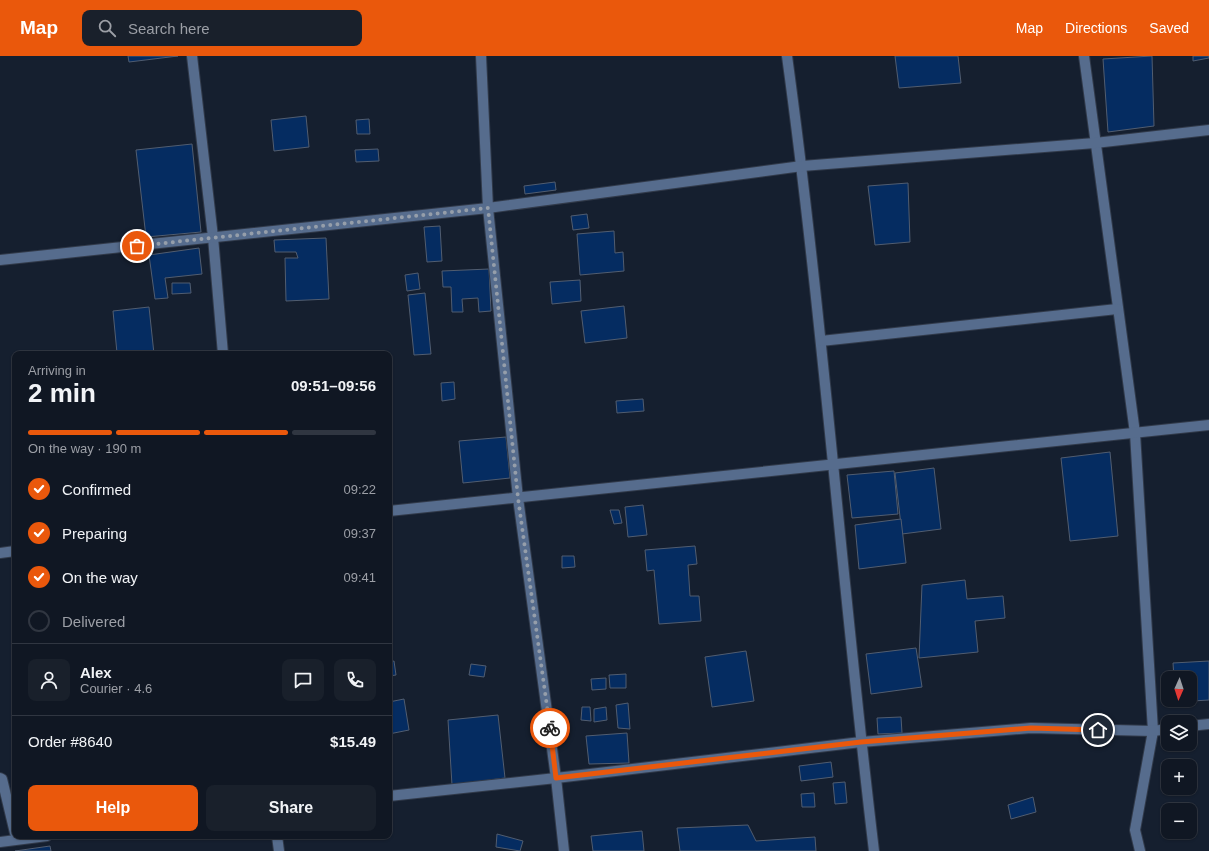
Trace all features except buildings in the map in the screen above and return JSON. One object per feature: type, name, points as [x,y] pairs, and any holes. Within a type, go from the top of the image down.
[{"type":"street","points":[[192,56],[223,351]]},
{"type":"street","points":[[481,56],[488,208],[518,498],[556,778],[564,851]]},
{"type":"street","points":[[787,56],[802,166],[861,742],[874,851]]},
{"type":"street","points":[[1084,56],[1117,309],[1135,433],[1153,731],[1135,830],[1140,851]]},
{"type":"street","points":[[0,260],[488,208],[802,166],[1095,142],[1209,130]]},
{"type":"street","points":[[821,341],[1117,309]]},
{"type":"street","points":[[392,512],[1209,425]]},
{"type":"street","points":[[0,552],[12,551]]},
{"type":"street","points":[[1197,725],[1209,724]]},
{"type":"street","points":[[392,796],[861,742],[1031,728],[1161,730]]},
{"type":"street","points":[[0,778],[2,779],[12,820]]},
{"type":"street","points":[[0,842],[12,838]]},
{"type":"street","points":[[277,839],[279,851]]},
{"type":"way so far","points":[[137,246],[488,208],[518,498],[550,728]]},
{"type":"route","points":[[550,728],[556,778],[861,742],[1031,728],[1098,730]]}]
